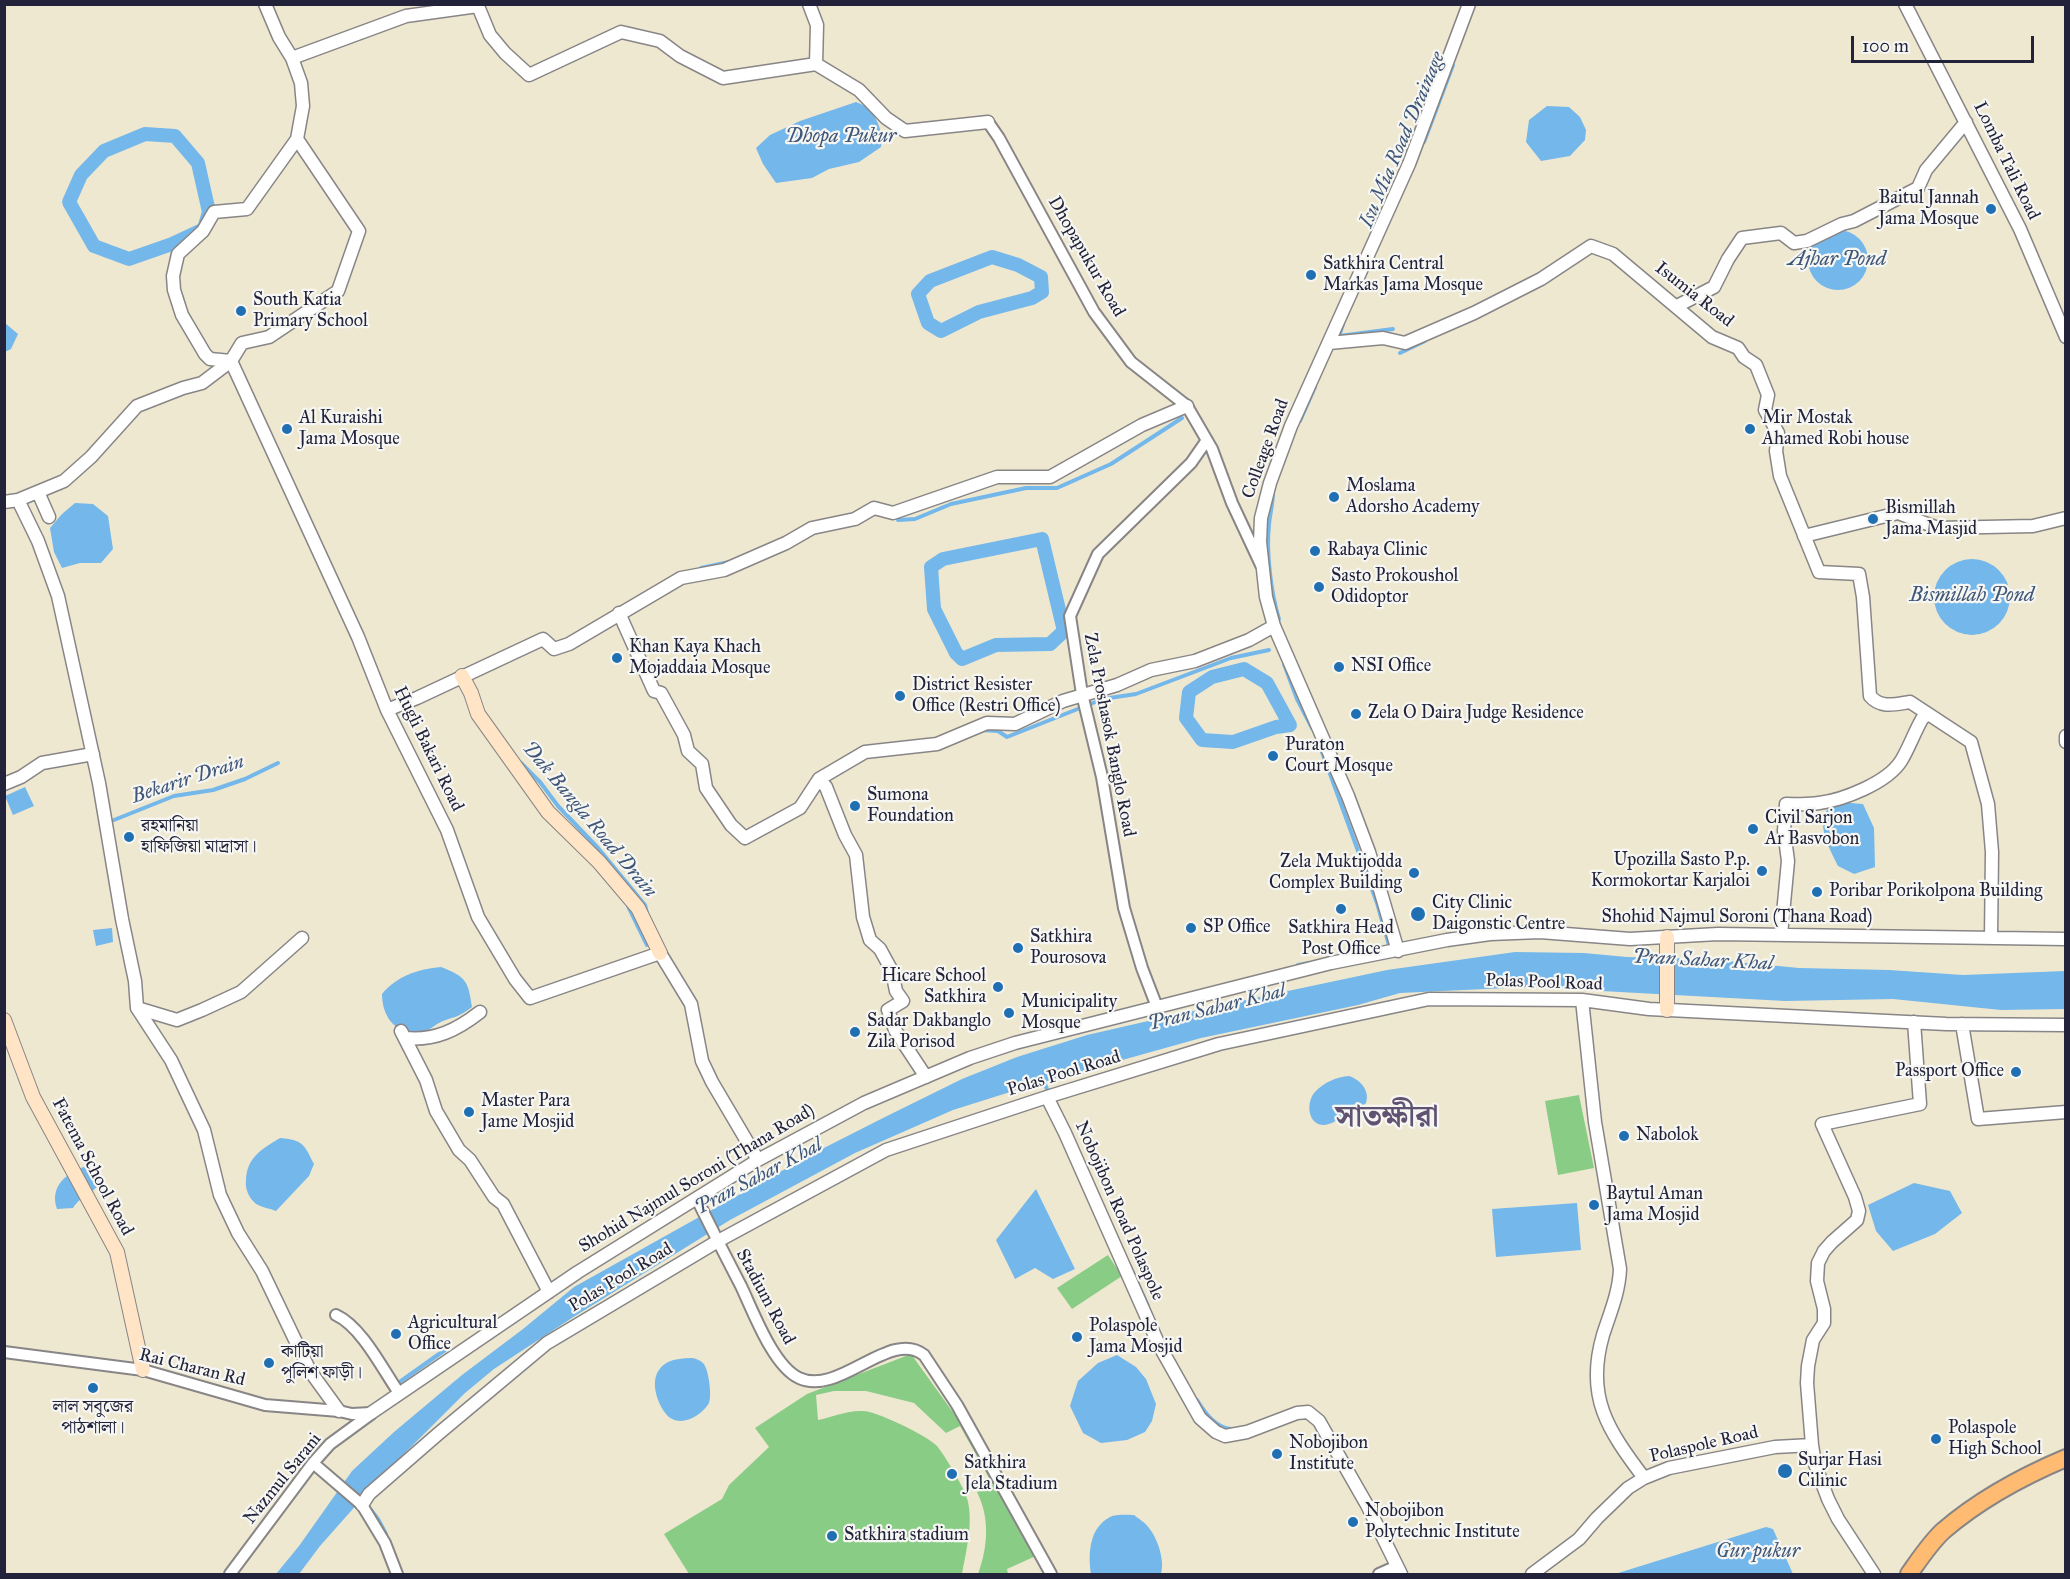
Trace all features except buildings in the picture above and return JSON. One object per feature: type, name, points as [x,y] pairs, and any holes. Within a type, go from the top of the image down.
[{"type":"highway","points":[[1909,1575],[1942,1532],[1990,1495],[2021,1477],[2066,1458]]},
{"type":"main road","points":[[462,676],[484,723],[548,812],[598,862],[638,908],[660,953]]},
{"type":"main road","points":[[1666,1010],[1667,937]]},
{"type":"main road","name":"Fatema School Road","points":[[4,1020],[33,1097],[117,1252],[143,1370]]},
{"type":"street","points":[[231,361],[210,359],[205,354],[182,315],[174,290],[173,276],[178,254],[203,231],[215,210],[247,209],[297,139],[303,106],[301,83],[292,58],[279,37],[265,4]]},
{"type":"street","points":[[292,58],[406,16],[478,6],[490,35],[505,53],[529,75],[621,32],[660,40],[680,56],[723,78],[816,64],[817,25],[809,4]]},
{"type":"street","name":"Colleage Road","points":[[1398,951],[1369,852],[1348,796],[1274,626],[1261,565],[1261,518],[1270,483],[1291,426],[1409,164],[1469,4]]},
{"type":"street","name":"Lomba Tali Road","points":[[1905,4],[2020,229],[2066,337]]},
{"type":"street","name":"Dhopapukur Road","points":[[816,64],[859,90],[886,118],[905,131],[988,122],[999,138],[1094,312],[1131,362],[1187,406],[1212,449],[1232,503],[1261,565]]},
{"type":"street","points":[[1677,306],[1714,287],[1742,238],[1781,233],[1794,243],[1807,241],[1842,224],[1854,221],[1918,188],[1926,170],[1966,122]]},
{"type":"street","points":[[4,502],[18,500],[64,481],[91,458],[137,406],[202,383],[231,361],[242,343],[269,337],[338,291],[359,231],[297,139]]},
{"type":"street","name":"Isumia Road","points":[[1329,343],[1383,338],[1405,343],[1474,313],[1541,279],[1591,246],[1614,254],[1712,337],[1738,348],[1744,357],[1756,365],[1768,395],[1765,410],[1778,434],[1776,450],[1780,477],[1819,572],[1859,574],[1863,597],[1870,696],[1874,701],[1885,705],[1910,702],[1927,714]]},
{"type":"street","name":"Hugli Bakari Road","points":[[231,361],[358,637],[387,710],[447,830],[478,917],[515,979],[530,998],[660,953]]},
{"type":"street","points":[[387,710],[543,639],[554,649],[569,644],[681,578],[724,570],[786,543],[812,528],[855,519],[874,508],[893,513],[997,477],[1050,477],[1142,424],[1187,406]]},
{"type":"street","name":"Zela Proshasok Banglo Road","points":[[1158,1007],[1142,968],[1124,908],[1102,777],[1082,694],[1070,616],[1098,554],[1191,463],[1207,440]]},
{"type":"street","points":[[38,492],[49,517]]},
{"type":"street","points":[[18,500],[39,541],[58,596],[93,754],[135,981],[137,1008],[171,1060],[204,1130],[220,1195],[238,1233],[262,1271],[310,1371],[339,1411]]},
{"type":"street","points":[[1804,536],[1898,513],[1938,528],[2033,526],[2066,518]]},
{"type":"street","points":[[619,613],[650,686],[654,691],[661,693],[684,735],[688,751],[702,764],[706,788],[739,834],[745,838],[800,808],[819,779],[865,752],[937,744],[987,723],[1015,724],[1063,700],[1117,684],[1151,670],[1195,661],[1249,640],[1274,626]]},
{"type":"street","points":[[1781,935],[1788,861],[1784,831],[1786,804],[1820,803],[1847,796],[1863,790],[1887,775],[1900,762],[1917,727],[1927,714],[1971,742],[1988,804],[1992,852],[1991,938]]},
{"type":"street","points":[[2066,736],[2066,742]]},
{"type":"street","points":[[4,784],[21,777],[42,762],[93,754]]},
{"type":"street","points":[[819,779],[826,787],[845,835],[856,855],[863,917],[870,940],[880,949],[892,971],[896,992],[903,1001],[888,1010],[895,1030],[926,1077]]},
{"type":"street","name":"Shohid Najmul Soroni (Thana Road)","points":[[371,1413],[578,1272],[758,1160],[864,1104],[970,1058],[1015,1042],[1331,963],[1447,940],[1490,934],[1540,932],[1630,939],[1718,934],[2066,939]]},
{"type":"street","points":[[137,1008],[177,1020],[202,1010],[241,992],[302,938]]},
{"type":"street","points":[[660,953],[691,1004],[702,1061],[712,1083],[758,1160]]},
{"type":"street","name":"Polas Pool Road","points":[[362,1505],[369,1494],[548,1343],[718,1242],[886,1150],[1219,1044],[1429,999],[1582,1000],[1666,1010],[1962,1024],[2066,1025]]},
{"type":"street","points":[[1582,1000],[1595,1122],[1620,1269],[1620,1284],[1601,1344],[1595,1379],[1608,1424],[1644,1478]]},
{"type":"street","points":[[480,1012],[462,1027],[443,1035],[421,1040],[403,1035],[426,1080],[436,1111],[459,1150],[470,1160],[494,1197],[503,1204],[549,1292]]},
{"type":"street","points":[[1874,1575],[1838,1519],[1828,1499],[1815,1464],[1812,1445],[1807,1383],[1808,1366],[1813,1340],[1824,1323],[1824,1309],[1817,1281],[1818,1263],[1832,1242],[1857,1220],[1859,1211],[1822,1124],[1920,1104],[1914,1022]]},
{"type":"street","points":[[1962,1024],[1978,1119],[2066,1112]]},
{"type":"street","name":"Nobojibon Road Polaspole","points":[[1047,1097],[1159,1345],[1200,1418],[1216,1432],[1225,1436],[1247,1432],[1297,1413],[1308,1412],[1319,1421],[1367,1505],[1399,1570]]},
{"type":"street","name":"Stadium Road","points":[[697,1199],[766,1340],[785,1367],[797,1378],[807,1381],[835,1378],[891,1351],[910,1348],[924,1355],[957,1405],[1051,1575]]},
{"type":"street","points":[[336,1315],[345,1319],[356,1331],[399,1393]]},
{"type":"street","name":"Rai Charan Rd","points":[[4,1352],[143,1370],[265,1405],[352,1414],[371,1413]]},
{"type":"street","name":"Nazmul Sarani","points":[[230,1575],[313,1463],[330,1444],[371,1413]]},
{"type":"street","name":"Polaspole Road","points":[[1532,1575],[1579,1539],[1628,1488],[1644,1478],[1669,1468],[1775,1447],[1812,1445]]},
{"type":"street","points":[[313,1463],[362,1505],[385,1543],[397,1575]]},
{"type":"street","points":[[1379,1575],[1399,1570]]},
{"type":"green space","points":[[1579,1095],[1594,1168],[1558,1175],[1545,1101]]},
{"type":"green space","points":[[1108,1255],[1122,1276],[1072,1309],[1057,1288]]},
{"type":"green space","points":[[911,1354],[960,1422],[1038,1555],[1007,1569],[1008,1574],[978,1574],[986,1543],[986,1522],[977,1492],[993,1485],[960,1426],[946,1433],[914,1403],[866,1391],[834,1391],[816,1395],[818,1420],[852,1412],[870,1412],[913,1431],[932,1442],[941,1451],[968,1502],[969,1529],[962,1574],[689,1574],[664,1534],[722,1499],[729,1485],[769,1447],[755,1428],[807,1394]]},
{"type":"water","name":"Dhopa Pukur","points":[[856,102],[870,108],[881,131],[881,147],[859,162],[829,169],[812,178],[776,183],[763,164],[756,148],[770,135],[800,121]]},
{"type":"water","points":[[1547,106],[1569,107],[1580,117],[1586,130],[1585,140],[1570,156],[1541,161],[1526,142],[1529,120]]},
{"type":"water","name":"Ajhar Pond","points":[[1832,230],[1844,230],[1855,235],[1863,243],[1868,260],[1866,272],[1855,285],[1844,290],[1832,290],[1821,285],[1813,277],[1808,266],[1808,254],[1813,243],[1821,235]]},
{"type":"water","points":[[5,323],[18,334],[11,349],[5,352]]},
{"type":"water","points":[[75,503],[93,504],[108,516],[113,549],[101,563],[80,563],[62,568],[54,552],[50,528]]},
{"type":"water","name":"Bismillah Pond","points":[[1972,559],[1986,562],[1999,570],[2007,583],[2010,597],[2007,611],[1999,624],[1986,632],[1972,635],[1958,632],[1945,624],[1937,611],[1934,597],[1937,583],[1945,570],[1958,562]]},
{"type":"water","points":[[25,787],[34,806],[13,815],[5,796]]},
{"type":"water","points":[[1839,802],[1863,804],[1874,828],[1875,867],[1854,874],[1838,866],[1826,839],[1823,824],[1827,810]]},
{"type":"water","points":[[112,928],[113,942],[96,946],[93,930]]},
{"type":"water","name":"Pran Sahar Khal","points":[[1515,952],[1706,959],[1799,968],[1889,970],[1963,975],[2065,971],[2065,1009],[2001,1010],[1893,999],[1785,1001],[1528,987],[1400,993],[1358,1005],[1201,1038],[953,1110],[855,1153],[730,1220],[494,1369],[465,1393],[383,1475],[320,1546],[299,1574],[276,1574],[299,1546],[352,1471],[462,1375],[574,1287],[812,1154],[885,1117],[962,1079],[1017,1057],[1087,1035],[1387,970]]},
{"type":"water","points":[[441,967],[461,977],[467,985],[472,1007],[421,1033],[396,1027],[384,1009],[382,994],[394,982],[409,974]]},
{"type":"water","points":[[1349,1076],[1364,1086],[1367,1094],[1366,1103],[1330,1124],[1318,1124],[1311,1117],[1309,1106],[1312,1096],[1322,1085]]},
{"type":"water","points":[[280,1138],[302,1144],[314,1164],[309,1176],[276,1211],[256,1204],[249,1195],[246,1183],[247,1172],[252,1160]]},
{"type":"water","points":[[89,1165],[100,1182],[73,1208],[57,1209],[56,1193],[62,1181]]},
{"type":"water","points":[[1914,1183],[1950,1191],[1962,1213],[1935,1234],[1893,1251],[1876,1231],[1868,1205]]},
{"type":"water","points":[[1036,1189],[1075,1269],[1053,1279],[1035,1268],[1015,1279],[996,1240]]},
{"type":"water","points":[[1577,1203],[1581,1250],[1496,1257],[1492,1209]]},
{"type":"water","points":[[1117,1355],[1136,1367],[1146,1379],[1156,1404],[1152,1421],[1145,1432],[1127,1440],[1101,1443],[1083,1433],[1070,1406],[1078,1381],[1098,1363]]},
{"type":"water","points":[[691,1358],[700,1361],[705,1366],[710,1400],[701,1413],[695,1417],[677,1421],[666,1414],[662,1408],[656,1394],[655,1380],[661,1367],[668,1362]]},
{"type":"water","points":[[1134,1515],[1146,1524],[1155,1538],[1160,1550],[1161,1574],[1091,1574],[1090,1550],[1098,1528],[1112,1516]]},
{"type":"water","name":"Gur pukur","points":[[1766,1527],[1773,1529],[1793,1574],[1615,1574]]},
{"type":"waterway","name":"Isu Mia Road Drainage","points":[[1424,142],[1453,65]]},
{"type":"waterway","points":[[145,134],[175,136],[198,163],[209,212],[204,229],[172,244],[129,259],[94,246],[69,202],[81,175],[104,151],[145,134]]},
{"type":"waterway","points":[[992,257],[1018,265],[1041,277],[1042,292],[1032,298],[979,312],[941,331],[928,323],[918,294],[930,281],[992,257]]},
{"type":"waterway","name":"Isu Mia Road Drainage","points":[[1343,324],[1339,336],[1393,329]]},
{"type":"waterway","name":"Isu Mia Road Drainage","points":[[1400,353],[1425,341]]},
{"type":"waterway","points":[[1300,421],[1315,387]]},
{"type":"waterway","points":[[898,520],[915,519],[951,504],[1026,488],[1057,488],[1111,464],[1182,418]]},
{"type":"waterway","points":[[1273,492],[1268,536],[1269,560],[1279,619]]},
{"type":"waterway","points":[[1042,539],[1064,631],[1050,644],[996,645],[962,659],[956,653],[934,609],[931,567],[943,559],[1042,539]]},
{"type":"waterway","points":[[701,568],[729,562]]},
{"type":"waterway","points":[[981,730],[998,731],[1007,737],[1103,699],[1136,694],[1231,658],[1269,650]]},
{"type":"waterway","points":[[1284,664],[1297,699],[1312,728]]},
{"type":"waterway","points":[[1244,669],[1267,683],[1290,725],[1276,727],[1233,742],[1202,740],[1186,718],[1189,692],[1212,677],[1244,669]]},
{"type":"waterway","points":[[1321,749],[1377,903],[1390,949]]},
{"type":"waterway","name":"Bekarir Drain","points":[[109,822],[174,796],[213,790],[245,779],[278,763]]},
{"type":"waterway","name":"Dak Bangla Road Drain","points":[[521,763],[598,848],[645,905],[647,913]]},
{"type":"waterway","name":"Dak Bangla Road Drain","points":[[628,906],[647,945]]},
{"type":"waterway","points":[[1298,965],[1309,963]]},
{"type":"waterway","points":[[1044,1082],[1049,1094]]},
{"type":"waterway","points":[[1129,1264],[1148,1306]]},
{"type":"waterway","points":[[439,1354],[401,1381],[445,1350]]},
{"type":"waterway","points":[[1197,1400],[1217,1424],[1234,1429]]},
{"type":"waterway","points":[[371,1510],[386,1534]]},
{"type":"place","name":"Baitul Jannah Jama Mosque","points":[[1991,209]]},
{"type":"place","name":"Satkhira Central Markas Jama Mosque","points":[[1311,275]]},
{"type":"place","name":"South Katia Primary School","points":[[241,311]]},
{"type":"place","name":"Al Kuraishi Jama Mosque","points":[[287,429]]},
{"type":"place","name":"Mir Mostak Ahamed Robi house","points":[[1750,429]]},
{"type":"place","name":"Moslama Adorsho Academy","points":[[1334,497]]},
{"type":"place","name":"Bismillah Jama Masjid","points":[[1873,519]]},
{"type":"place","name":"Rabaya Clinic","points":[[1315,551]]},
{"type":"place","name":"Sasto Prokoushol Odidoptor","points":[[1319,587]]},
{"type":"place","name":"Khan Kaya Khach Mojaddaia Mosque","points":[[617,658]]},
{"type":"place","name":"NSI Office","points":[[1339,667]]},
{"type":"place","name":"District Resister Office (Restri Office)","points":[[900,696]]},
{"type":"place","name":"Zela O Daira Judge Residence","points":[[1356,714]]},
{"type":"place","name":"Puraton Court Mosque","points":[[1273,756]]},
{"type":"place","name":"Sumona Foundation","points":[[855,806]]},
{"type":"place","name":"Civil Sarjon Ar Basvobon","points":[[1753,829]]},
{"type":"place","name":"রহমানিয়া হাফিজিয়া মাদ্রাসা।","points":[[129,837]]},
{"type":"place","name":"Upozilla Sasto P.p. Kormokortar Karjaloi","points":[[1762,871]]},
{"type":"place","name":"Zela Muktijodda Complex Building","points":[[1414,873]]},
{"type":"place","name":"Poribar Porikolpona Building","points":[[1817,892]]},
{"type":"place","name":"Satkhira Head Post Office","points":[[1341,909]]},
{"type":"place","name":"City Clinic Daigonstic Centre","points":[[1418,914]]},
{"type":"place","name":"SP Office","points":[[1191,928]]},
{"type":"place","name":"Satkhira Pourosova","points":[[1018,948]]},
{"type":"place","name":"Hicare School Satkhira","points":[[998,987]]},
{"type":"place","name":"Municipality Mosque","points":[[1009,1013]]},
{"type":"place","name":"Sadar Dakbanglo Zila Porisod","points":[[855,1032]]},
{"type":"place","name":"Passport Office","points":[[2016,1072]]},
{"type":"place","name":"Master Para Jame Mosjid","points":[[469,1112]]},
{"type":"place","name":"Nabolok","points":[[1624,1136]]},
{"type":"place","name":"Baytul Aman Jama Mosjid","points":[[1594,1205]]},
{"type":"place","name":"Agricultural Office","points":[[396,1334]]},
{"type":"place","name":"Polaspole Jama Mosjid","points":[[1077,1337]]},
{"type":"place","name":"কাটিয়া পুলিশ ফাড়ী।","points":[[269,1363]]},
{"type":"place","name":"লাল সবুজের পাঠশালা।","points":[[93,1388]]},
{"type":"place","name":"Polaspole High School","points":[[1936,1439]]},
{"type":"place","name":"Nobojibon Institute","points":[[1277,1454]]},
{"type":"place","name":"Surjar Hasi Cilinic","points":[[1785,1471]]},
{"type":"place","name":"Satkhira Jela Stadium","points":[[952,1474]]},
{"type":"place","name":"Nobojibon Polytechnic Institute","points":[[1353,1522]]},
{"type":"place","name":"Satkhira stadium","points":[[832,1536]]},
{"type":"district","name":"সাতক্ষীরা","points":[[1387,1119]]}]
